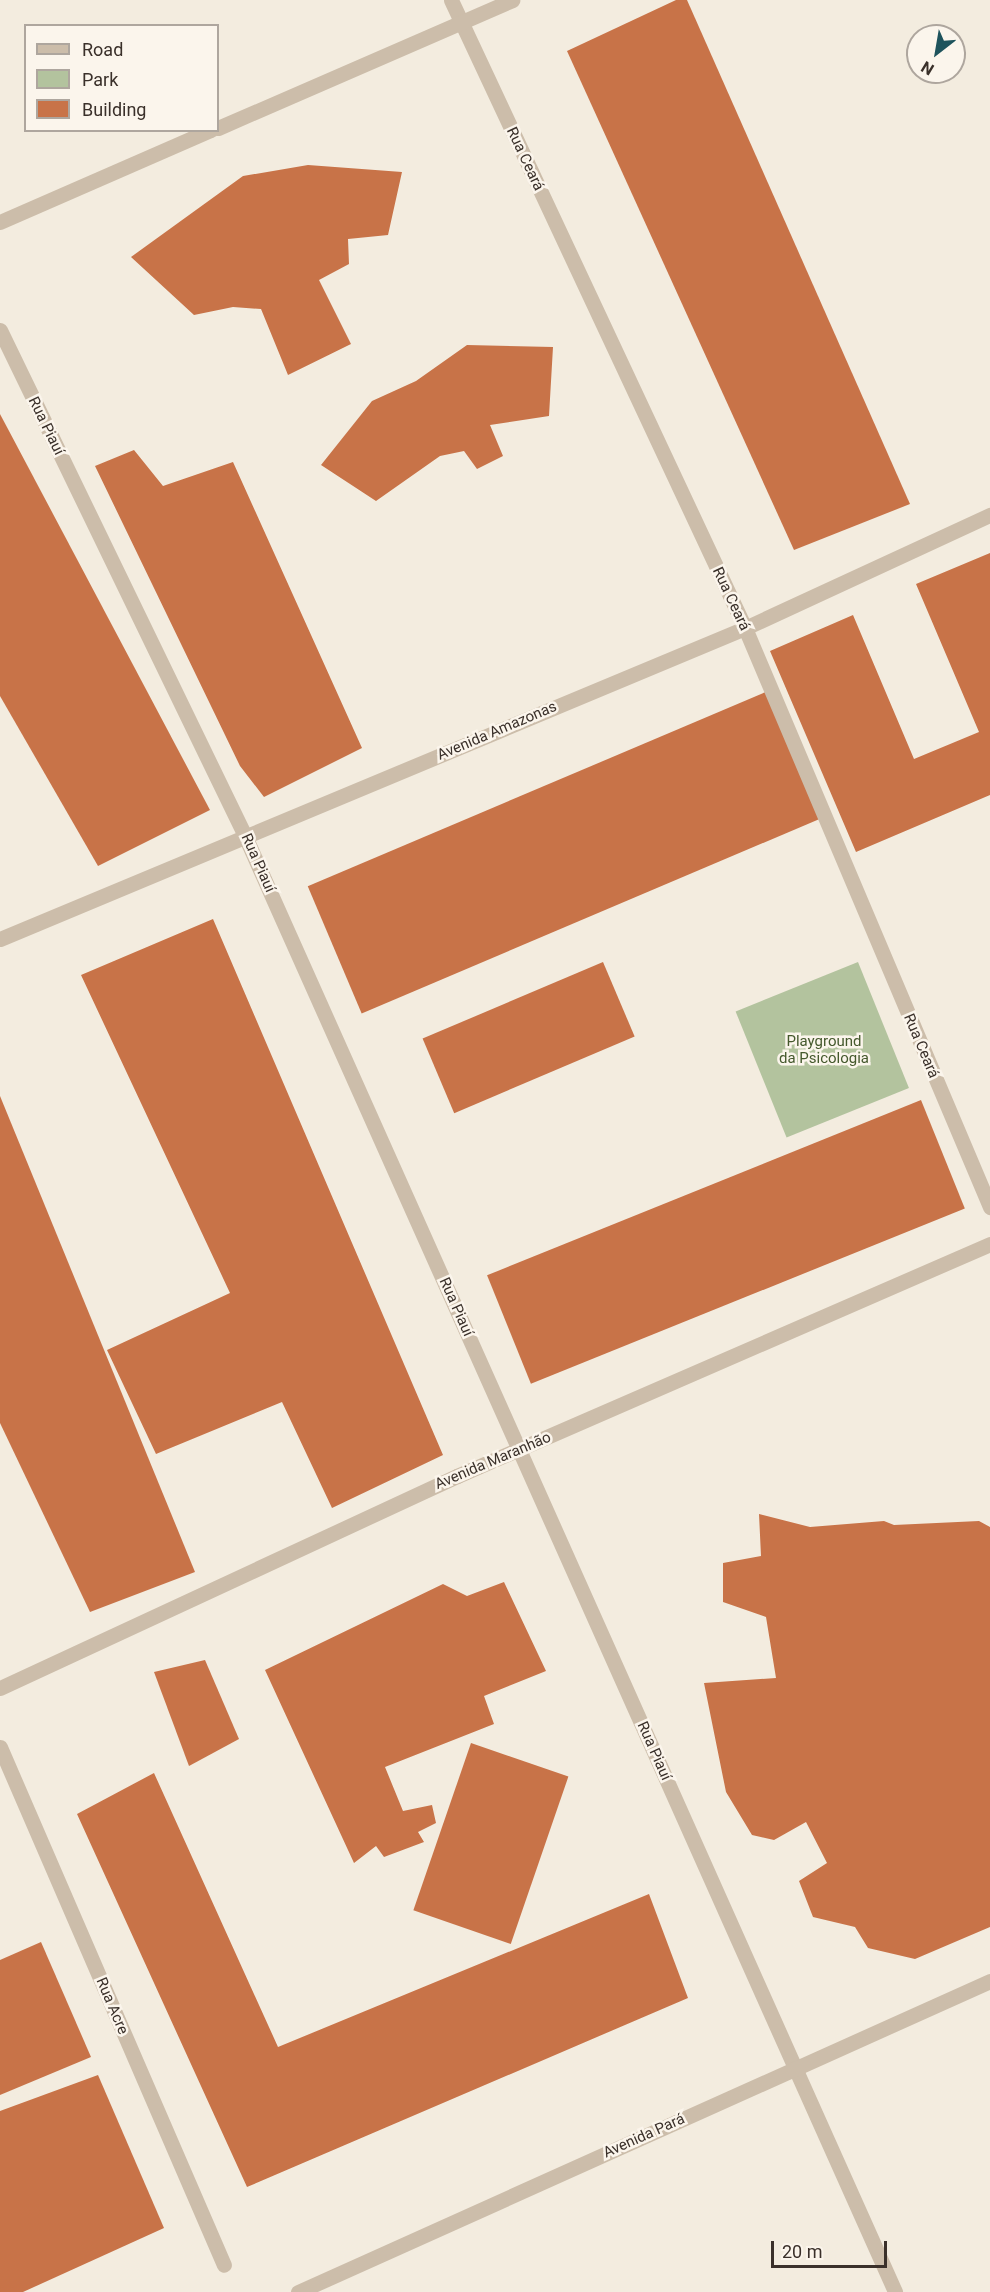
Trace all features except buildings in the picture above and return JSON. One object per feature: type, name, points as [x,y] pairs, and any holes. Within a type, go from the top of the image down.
[{"type":"street","name":"Rua Ceará","points":[[451,0],[745,628],[990,1207]]},
{"type":"street","points":[[219,128],[512,0]]},
{"type":"street","points":[[0,222],[206,132]]},
{"type":"street","name":"Rua Piauí","points":[[0,330],[245,836],[895,2292]]},
{"type":"street","name":"Avenida Amazonas","points":[[0,939],[745,628],[990,515]]},
{"type":"street","name":"Avenida Maranhão","points":[[0,1688],[519,1450],[990,1244]]},
{"type":"street","name":"Rua Acre","points":[[0,1747],[224,2265]]},
{"type":"street","name":"Avenida Pará","points":[[306,2290],[990,1981]]},
{"type":"green space","name":"Playground da Psicologia","points":[[858,962],[909,1088],[787,1138],[736,1011]]}]
